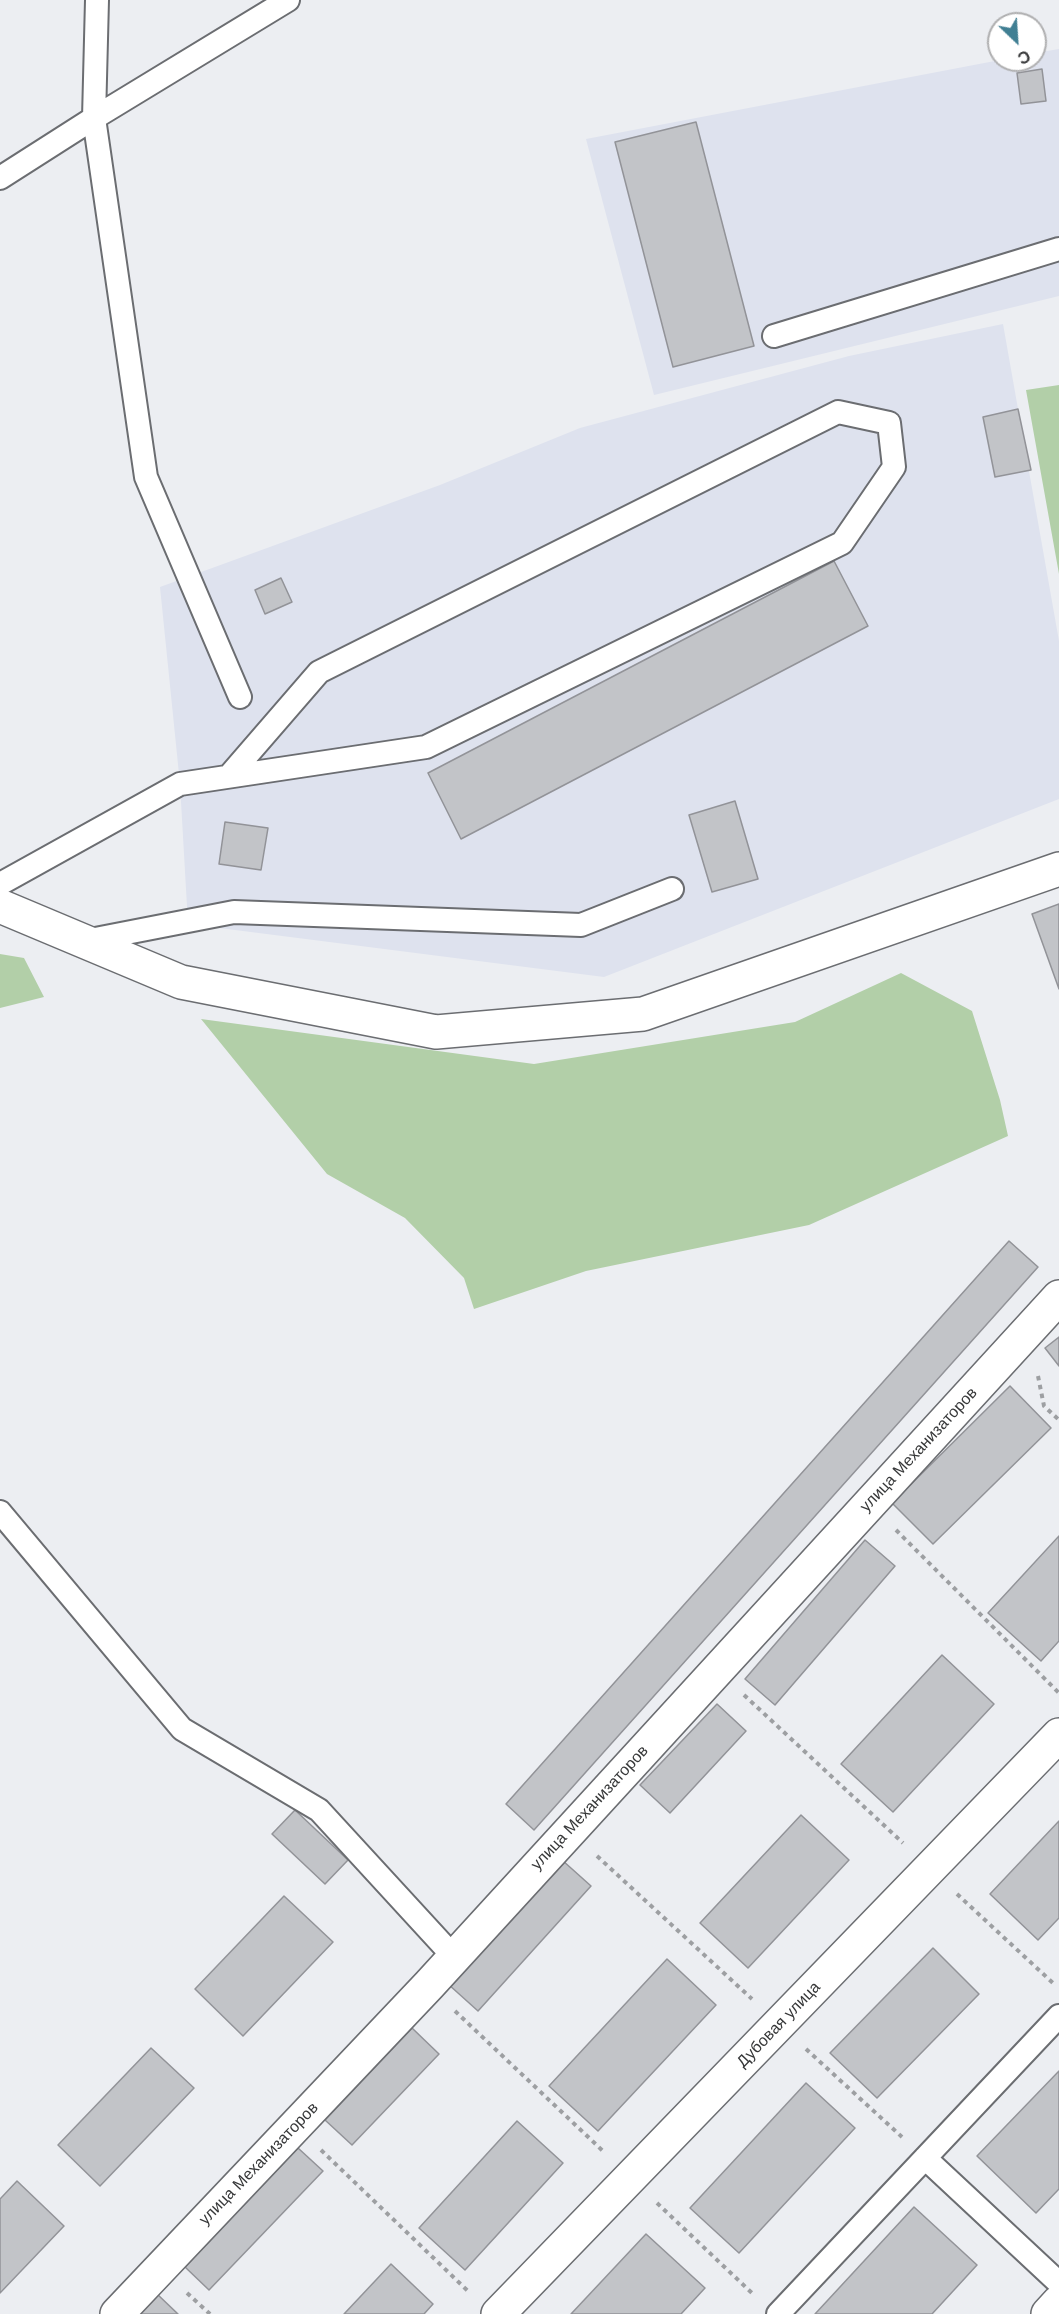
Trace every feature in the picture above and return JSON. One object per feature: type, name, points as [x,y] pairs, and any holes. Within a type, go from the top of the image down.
[{"type":"street","points":[[0,906],[182,982],[436,1032],[643,1014],[1059,869]]},
{"type":"street","name":"улица Механизаторов","points":[[117,2314],[429,1985],[1059,1297]]},
{"type":"street","name":"Дубовая улица","points":[[486,2306],[631,2177],[1059,1735]]},
{"type":"street","points":[[1048,2314],[1059,2302]]},
{"type":"lane","points":[[97,0],[94,118],[146,477],[240,697]]},
{"type":"lane","points":[[0,178],[288,0]]},
{"type":"lane","points":[[774,336],[1059,249]]},
{"type":"lane","points":[[0,884],[180,784],[426,747],[842,543],[894,467],[889,423],[838,412],[319,672],[229,776]]},
{"type":"lane","points":[[83,941],[234,912],[581,926],[672,889]]},
{"type":"lane","points":[[0,1512],[182,1729],[319,1809],[454,1957]]},
{"type":"lane","points":[[778,2314],[1059,2016]]},
{"type":"lane","points":[[925,2158],[1059,2283]]},
{"type":"path","points":[[1028,1331],[1044,1406],[1059,1420]]},
{"type":"path","points":[[870,1503],[1059,1693]]},
{"type":"path","points":[[717,1670],[1059,1989]]},
{"type":"path","points":[[570,1831],[925,2158]]},
{"type":"path","points":[[429,1985],[757,2298]]},
{"type":"path","points":[[296,2125],[486,2306]]},
{"type":"shaded area","points":[[1059,49],[1059,296],[654,395],[586,139],[987,62],[987,72],[1047,72],[1047,51]]},
{"type":"shaded area","points":[[1003,324],[1059,641],[1059,799],[604,977],[188,924],[180,784],[160,587],[440,485],[580,428],[849,356]]},
{"type":"green space","points":[[1059,385],[1059,574],[1026,390]]},
{"type":"green space","points":[[0,954],[24,958],[44,997],[0,1008]]},
{"type":"green space","points":[[901,973],[972,1011],[1000,1100],[1008,1136],[809,1225],[586,1271],[474,1309],[464,1278],[405,1218],[327,1174],[201,1019],[534,1064],[795,1022]]},
{"type":"building","points":[[1042,72],[1046,101],[1021,104],[1017,73]]},
{"type":"building","points":[[696,122],[754,346],[673,367],[615,142]]},
{"type":"building","points":[[1018,409],[1031,470],[995,477],[983,417]]},
{"type":"building","points":[[834,561],[868,626],[461,839],[428,773]]},
{"type":"building","points":[[281,578],[292,602],[265,614],[255,590]]},
{"type":"building","points":[[735,801],[758,879],[712,892],[689,815]]},
{"type":"building","points":[[225,822],[268,828],[261,870],[219,864]]},
{"type":"building","points":[[1059,904],[1059,989],[1032,914]]},
{"type":"building","points":[[1009,1241],[1038,1267],[534,1830],[506,1804]]},
{"type":"building","points":[[1059,1337],[1059,1366],[1045,1348]]},
{"type":"building","points":[[1010,1386],[1051,1428],[933,1544],[892,1503]]},
{"type":"building","points":[[1059,1536],[1059,1641],[1041,1661],[988,1613]]},
{"type":"building","points":[[865,1540],[895,1566],[775,1705],[745,1679]]},
{"type":"building","points":[[942,1655],[994,1704],[893,1812],[841,1764]]},
{"type":"building","points":[[717,1704],[746,1731],[670,1813],[640,1785]]},
{"type":"building","points":[[295,1810],[348,1860],[325,1884],[272,1834]]},
{"type":"building","points":[[801,1815],[849,1860],[748,1968],[700,1923]]},
{"type":"building","points":[[1059,1821],[1059,1918],[1038,1940],[990,1894]]},
{"type":"building","points":[[562,1860],[591,1886],[478,2011],[448,1984]]},
{"type":"building","points":[[284,1896],[333,1942],[243,2036],[195,1989]]},
{"type":"building","points":[[933,1948],[979,1994],[877,2098],[830,2053]]},
{"type":"building","points":[[667,1959],[716,2005],[598,2131],[549,2086]]},
{"type":"building","points":[[412,2028],[439,2054],[352,2145],[325,2120]]},
{"type":"building","points":[[151,2048],[194,2088],[100,2186],[58,2145]]},
{"type":"building","points":[[1059,2071],[1059,2189],[1036,2213],[977,2156]]},
{"type":"building","points":[[806,2083],[855,2128],[739,2253],[690,2208]]},
{"type":"building","points":[[517,2121],[563,2163],[465,2270],[419,2228]]},
{"type":"building","points":[[298,2148],[323,2171],[209,2290],[185,2267]]},
{"type":"building","points":[[17,2181],[64,2226],[0,2293],[0,2199]]},
{"type":"building","points":[[914,2207],[977,2265],[932,2314],[815,2314]]},
{"type":"building","points":[[646,2234],[705,2288],[681,2314],[571,2314]]},
{"type":"building","points":[[391,2264],[433,2304],[424,2314],[344,2314]]},
{"type":"building","points":[[156,2293],[178,2314],[137,2314]]}]
